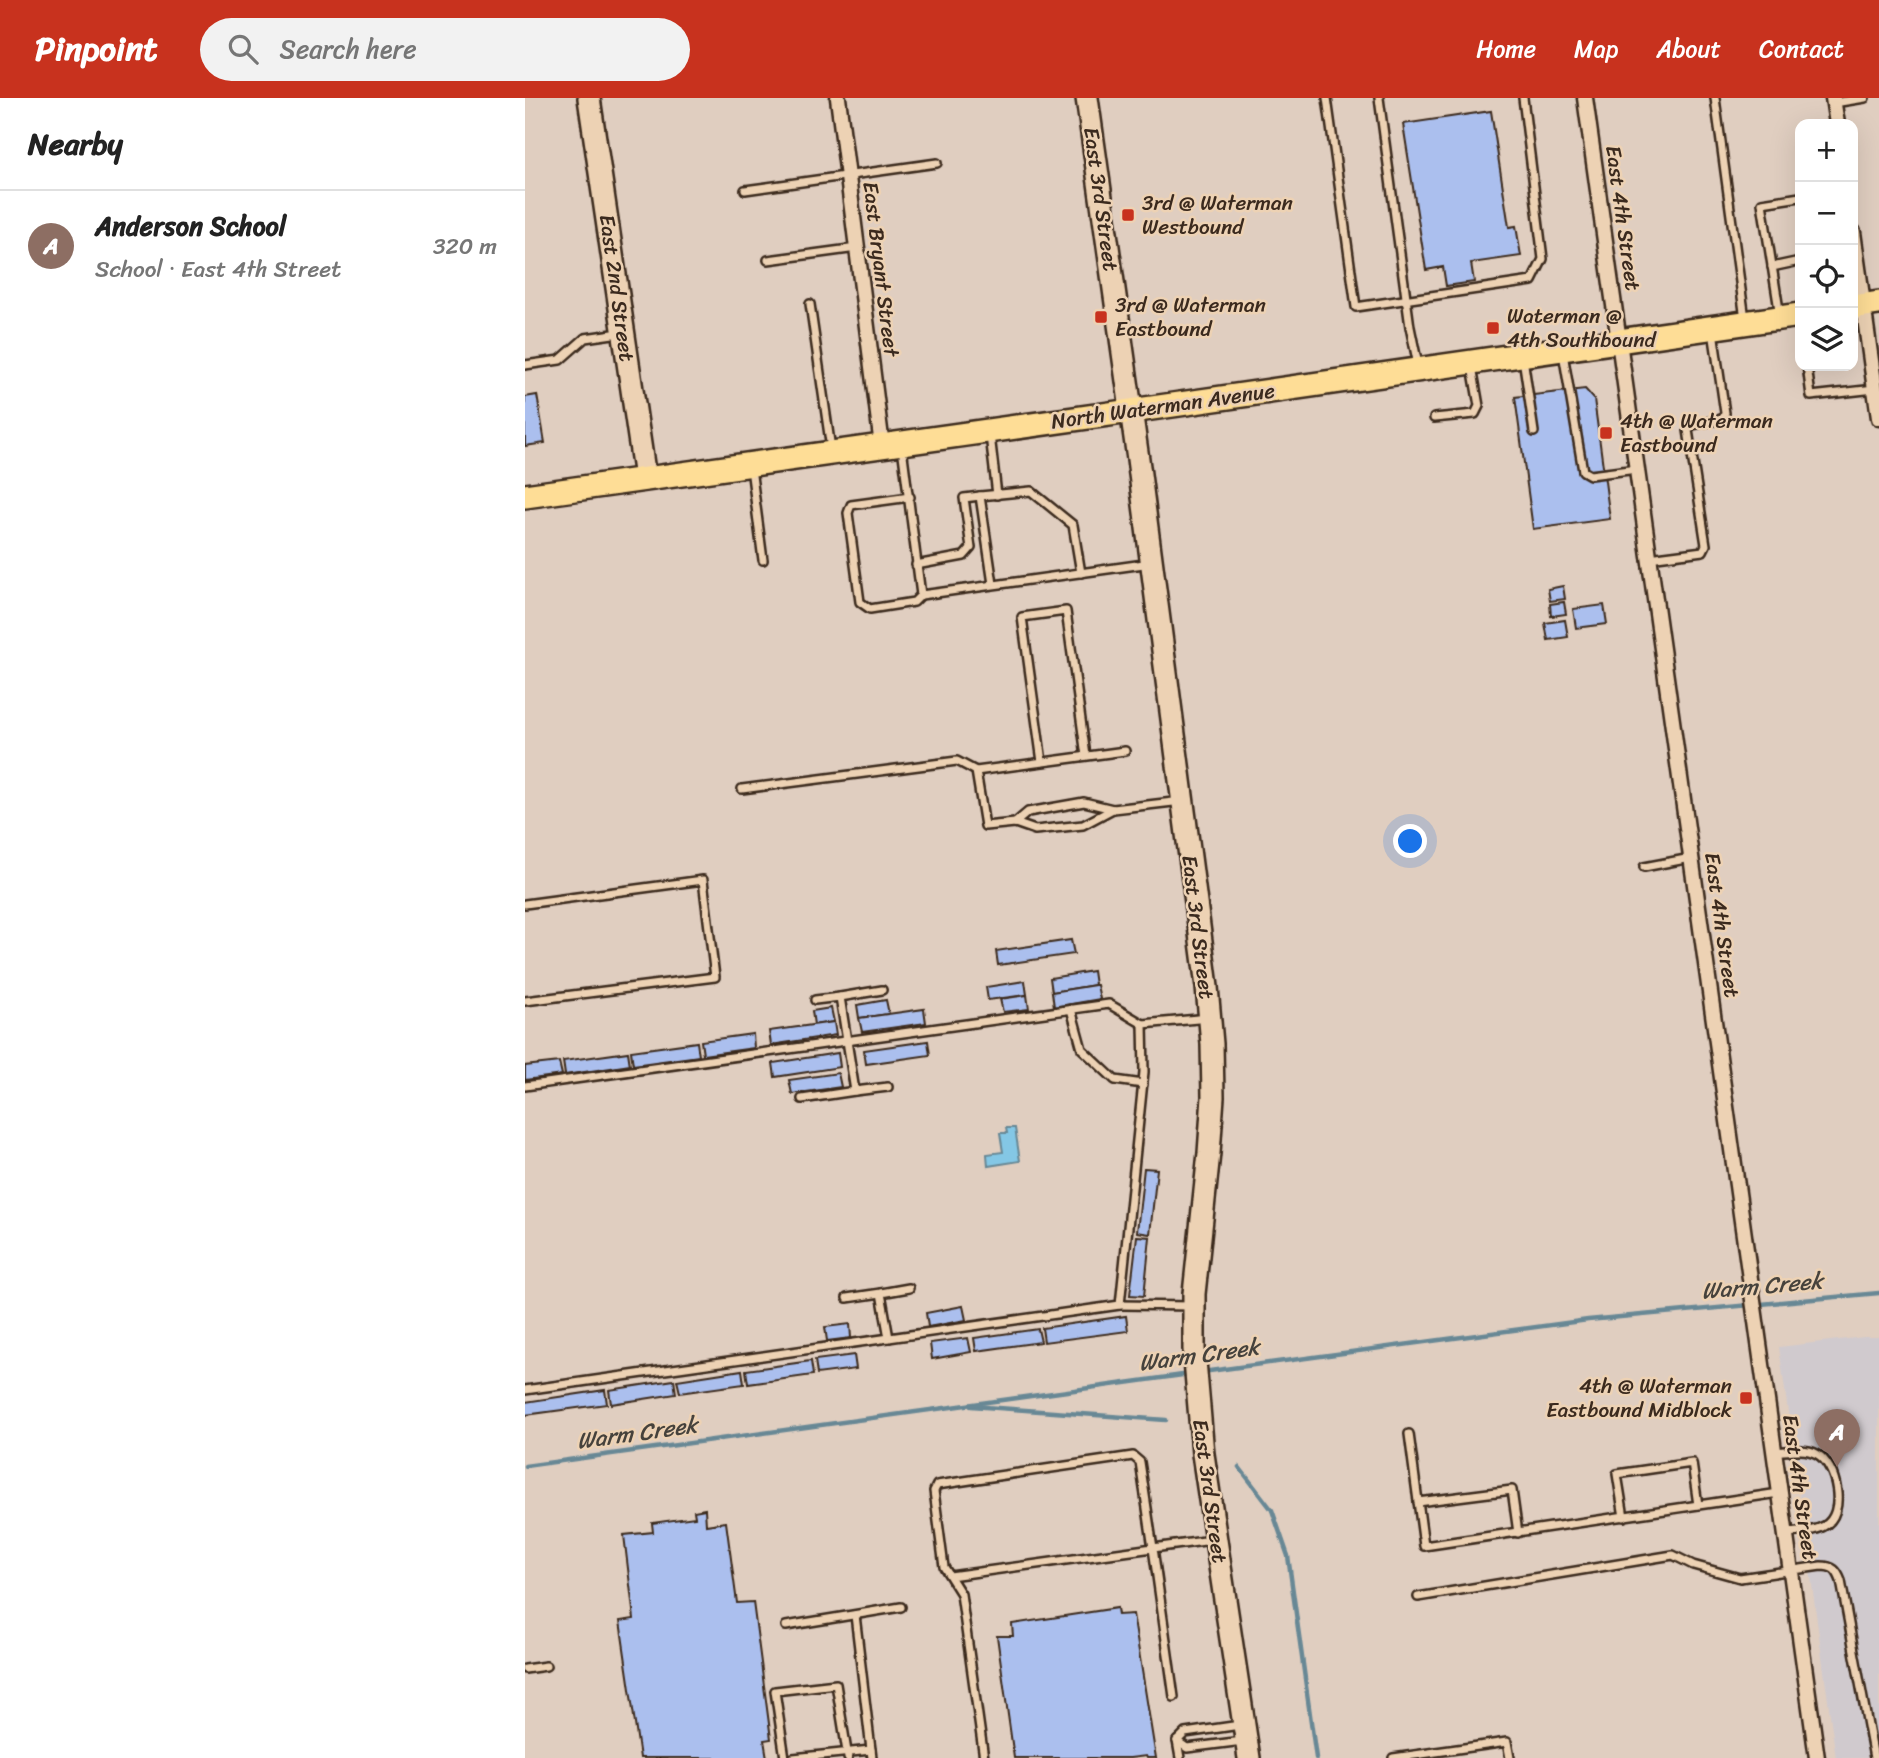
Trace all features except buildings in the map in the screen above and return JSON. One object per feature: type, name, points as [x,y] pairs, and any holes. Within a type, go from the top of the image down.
[{"type":"main road","name":"East 2nd Street","points":[[590,98],[645,478]]},
{"type":"main road","name":"East 3rd Street","points":[[1087,98],[1131,411],[1209,1018],[1212,1111],[1195,1306],[1194,1349],[1197,1399],[1247,1741]]},
{"type":"main road","name":"North Waterman Avenue","points":[[525,496],[1795,316]]},
{"type":"street","name":"East Bryant Street","points":[[838,98],[857,247],[892,444]]},
{"type":"street","name":"East 4th Street","points":[[1585,98],[1817,1758]]},
{"type":"street","points":[[1833,101],[1836,119]]},
{"type":"street","points":[[1855,245],[1879,418]]},
{"type":"lane","points":[[1327,98],[1356,307],[1532,281],[1543,259],[1523,98]]},
{"type":"lane","points":[[1379,98],[1419,369]]},
{"type":"lane","points":[[1715,98],[1746,322]]},
{"type":"lane","points":[[1833,101],[1865,98]]},
{"type":"lane","points":[[745,190],[937,163]]},
{"type":"lane","points":[[1795,198],[1762,203],[1772,267],[1795,316]]},
{"type":"lane","points":[[768,260],[857,247]]},
{"type":"lane","points":[[1772,267],[1795,262]]},
{"type":"lane","points":[[810,304],[831,453]]},
{"type":"lane","points":[[1649,558],[1703,551],[1706,545],[1688,430],[1692,425],[1723,419],[1725,413],[1713,327]]},
{"type":"lane","points":[[525,365],[560,360],[585,338],[624,332]]},
{"type":"lane","points":[[1562,348],[1583,471],[1590,475],[1637,469]]},
{"type":"lane","points":[[1522,354],[1534,432]]},
{"type":"lane","points":[[1434,418],[1475,414],[1479,406],[1472,362]]},
{"type":"lane","points":[[1808,371],[1811,397],[1875,388]]},
{"type":"lane","points":[[989,430],[997,495]]},
{"type":"lane","points":[[892,444],[910,497],[916,565],[922,595]]},
{"type":"lane","points":[[750,464],[763,560]]},
{"type":"lane","points":[[916,565],[964,556],[971,548],[964,498],[1031,491],[1073,525],[1081,573]]},
{"type":"lane","points":[[981,496],[993,583]]},
{"type":"lane","points":[[910,497],[851,505],[848,513],[860,602],[870,609],[914,602],[922,595],[993,583],[1151,563]]},
{"type":"lane","points":[[1042,762],[1022,617],[1066,611],[1086,756]]},
{"type":"lane","points":[[742,789],[957,761],[976,771],[1125,751]]},
{"type":"lane","points":[[976,771],[985,826],[1015,823],[1035,830],[1083,825],[1113,809]]},
{"type":"lane","points":[[1015,823],[1028,812],[1084,802],[1113,809],[1182,801]]},
{"type":"lane","points":[[1644,867],[1691,858]]},
{"type":"lane","points":[[525,904],[703,880],[715,977],[525,1001]]},
{"type":"lane","points":[[815,1000],[882,990]]},
{"type":"lane","points":[[841,997],[855,1091]]},
{"type":"lane","points":[[525,1086],[1109,1004],[1143,1024],[1209,1018]]},
{"type":"lane","points":[[1072,1009],[1081,1049],[1115,1080],[1143,1084]]},
{"type":"lane","points":[[1120,1305],[1143,1084],[1143,1024]]},
{"type":"lane","points":[[802,1099],[888,1087]]},
{"type":"lane","points":[[847,1298],[909,1288]]},
{"type":"lane","points":[[881,1293],[889,1338]]},
{"type":"lane","points":[[525,1390],[1120,1305],[1195,1306]]},
{"type":"lane","points":[[1409,1434],[1424,1546],[1779,1493]]},
{"type":"lane","points":[[1774,1452],[1805,1450],[1815,1453],[1828,1464],[1836,1483],[1835,1509],[1827,1524],[1817,1529],[1785,1533]]},
{"type":"lane","points":[[983,1758],[961,1594],[944,1567],[934,1491],[937,1485],[1133,1456],[1140,1462],[1174,1697]]},
{"type":"lane","points":[[1624,1517],[1617,1474],[1692,1463],[1698,1505]]},
{"type":"lane","points":[[1418,1502],[1512,1490],[1518,1533]]},
{"type":"lane","points":[[950,1576],[1216,1539]]},
{"type":"lane","points":[[1417,1597],[1673,1555],[1693,1565],[1740,1578],[1827,1566],[1837,1571],[1841,1581],[1874,1758]]},
{"type":"lane","points":[[786,1626],[901,1607]]},
{"type":"lane","points":[[793,1758],[871,1754],[855,1615]]},
{"type":"lane","points":[[525,1669],[546,1666]]},
{"type":"lane","points":[[785,1758],[775,1692],[836,1684],[848,1755]]},
{"type":"lane","points":[[1177,1741],[1185,1732],[1247,1741]]},
{"type":"lane","points":[[1177,1741],[1187,1748],[1247,1741]]},
{"type":"lane","points":[[1177,1741],[1180,1758]]},
{"type":"lane","points":[[1394,1758],[1507,1742],[1510,1758]]},
{"type":"shaded area","points":[[1879,1337],[1879,1758],[1836,1758],[1779,1347]]},
{"type":"water","points":[[1006,1128],[1015,1128],[1020,1161],[988,1166],[987,1154],[1003,1152],[1000,1133],[1007,1133]]},
{"type":"waterway","name":"Warm Creek","points":[[1202,1372],[1588,1320],[1879,1293]]},
{"type":"waterway","name":"Warm Creek","points":[[525,1466],[1190,1374]]},
{"type":"waterway","points":[[971,1406],[1166,1420]]},
{"type":"waterway","points":[[1239,1467],[1272,1510],[1288,1556],[1316,1758]]},
{"type":"place","name":"3rd @ Waterman Westbound","points":[[1128,215]]},
{"type":"place","name":"3rd @ Waterman Eastbound","points":[[1101,317]]},
{"type":"place","name":"Waterman @ 4th Southbound","points":[[1493,328]]},
{"type":"place","name":"4th @ Waterman Eastbound","points":[[1606,433]]},
{"type":"place","name":"4th @ Waterman Eastbound Midblock","points":[[1746,1398]]},
{"type":"place","name":"Anderson School","points":[[1837,1467]]}]
